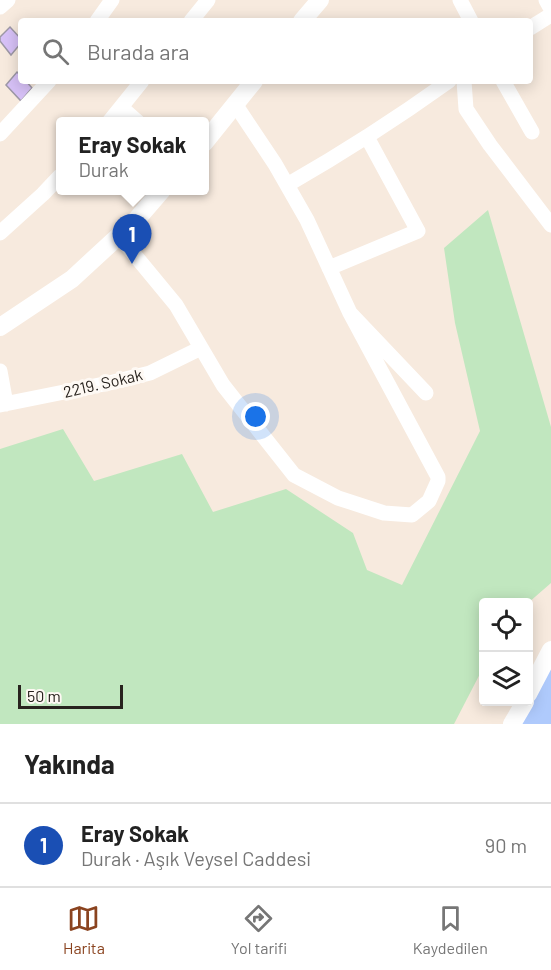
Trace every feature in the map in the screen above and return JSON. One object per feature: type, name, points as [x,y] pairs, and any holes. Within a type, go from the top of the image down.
[{"type":"street","points":[[0,6],[8,0]]},
{"type":"street","points":[[99,18],[112,0]]},
{"type":"street","points":[[193,18],[208,0]]},
{"type":"street","points":[[305,18],[320,0]]},
{"type":"street","points":[[460,0],[469,18]]},
{"type":"street","points":[[546,0],[551,9]]},
{"type":"street","points":[[533,26],[551,15]]},
{"type":"street","points":[[0,134],[46,84]]},
{"type":"street","points":[[114,117],[140,84]]},
{"type":"street","points":[[209,137],[252,84]]},
{"type":"street","points":[[287,185],[367,137],[445,84]]},
{"type":"street","points":[[464,84],[466,108],[490,145],[551,225]]},
{"type":"street","points":[[505,84],[532,132]]},
{"type":"street","points":[[119,236],[176,305],[223,385],[294,475],[338,498],[384,513],[412,515],[429,501],[438,477],[350,314],[307,220],[235,104]]},
{"type":"street","points":[[121,107],[132,117]]},
{"type":"street","points":[[329,268],[418,231],[367,137]]},
{"type":"street","points":[[0,232],[43,195],[56,180]]},
{"type":"street","points":[[0,327],[72,279],[119,236],[157,195]]},
{"type":"street","points":[[350,314],[426,393]]},
{"type":"street","name":"2219. Sokak","points":[[3,404],[150,373],[201,348]]},
{"type":"street","points":[[0,371],[3,404]]},
{"type":"street","points":[[533,684],[551,650]]},
{"type":"street","points":[[512,724],[523,706]]},
{"type":"green space","points":[[488,210],[551,427],[551,583],[533,599],[479,598],[479,676],[454,724],[0,724],[0,449],[63,429],[94,481],[182,454],[213,512],[286,489],[353,533],[367,570],[402,585],[480,431],[455,323],[444,248]]},
{"type":"water","points":[[551,652],[551,724],[520,724],[528,706],[533,706],[533,694]]},
{"type":"building","points":[[10,27],[18,36],[18,47],[11,55],[0,41],[0,37]]},
{"type":"building","points":[[17,72],[18,84],[29,84],[32,88],[21,101],[6,85]]},
{"type":"place","name":"Eray Sokak","points":[[132,264]]}]
